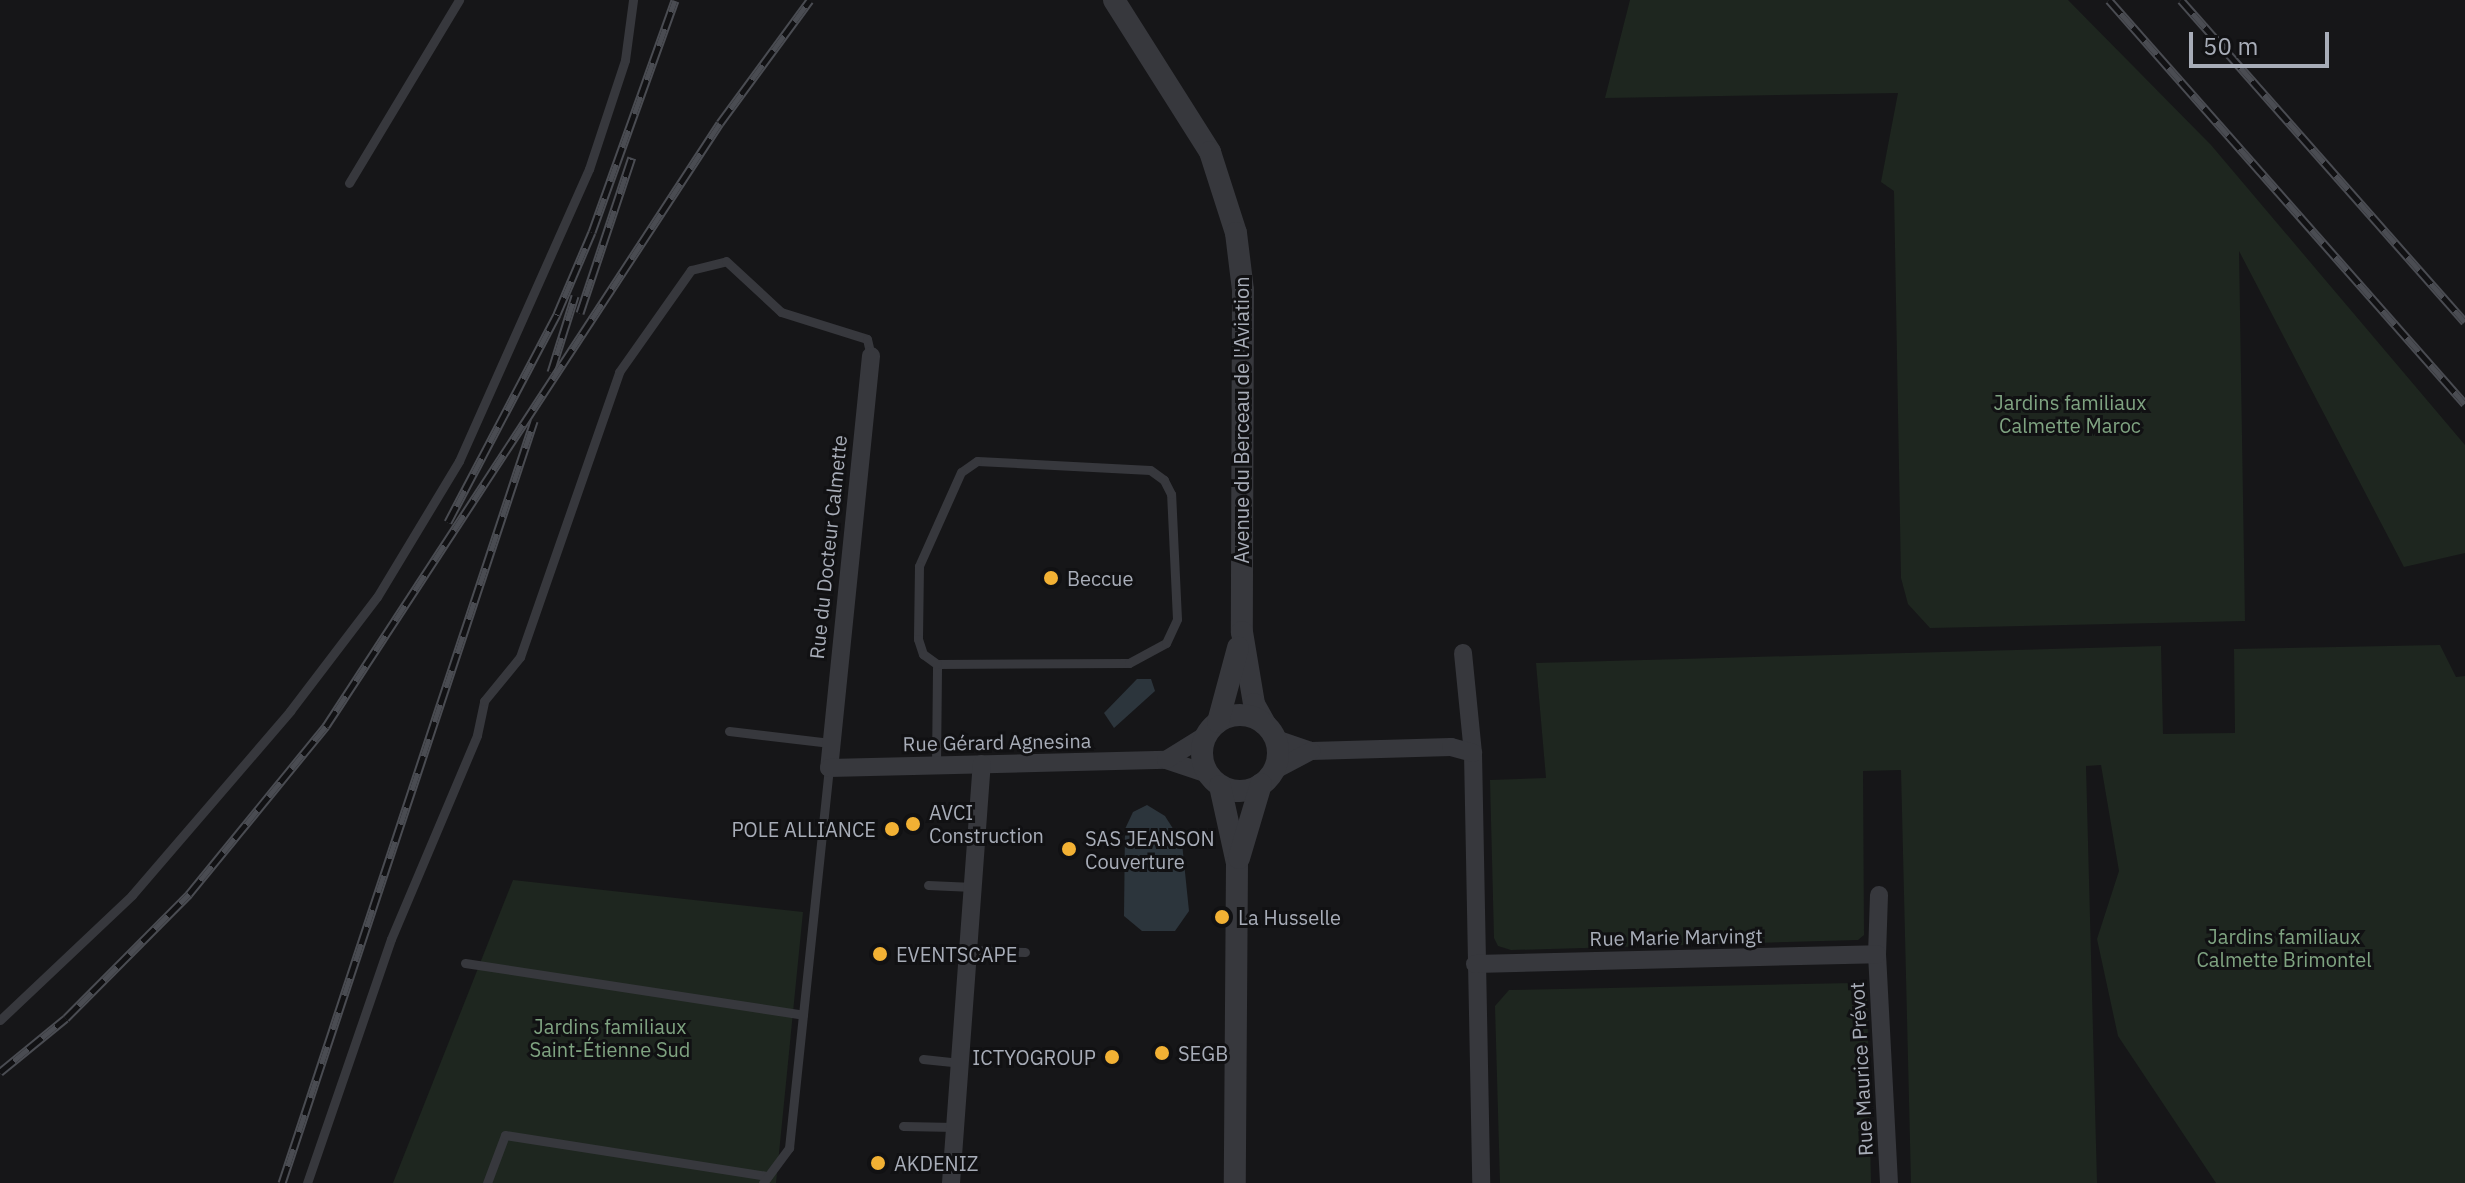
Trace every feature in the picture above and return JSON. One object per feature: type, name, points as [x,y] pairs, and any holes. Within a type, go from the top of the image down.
[{"type":"street","name":"Avenue du Berceau de l'Aviation","points":[[1114,0],[1210,152],[1236,233],[1243,290],[1242,632],[1254,704],[1270,731]]},
{"type":"street","name":"Rue du Docteur Calmette","points":[[829,768],[871,356]]},
{"type":"street","name":"Avenue du Berceau de l'Aviation","points":[[1212,728],[1242,632]]},
{"type":"street","points":[[1463,653],[1473,753],[1481,1183]]},
{"type":"street","points":[[1166,760],[1212,728],[1239,714],[1311,751],[1451,747],[1473,753]]},
{"type":"street","points":[[1212,728],[1201,758],[1214,780],[1237,863],[1235,1183]]},
{"type":"street","points":[[1237,863],[1268,777],[1279,759],[1270,731]]},
{"type":"street","points":[[1214,780],[1239,791],[1311,751]]},
{"type":"street","name":"Rue Gérard Agnesina","points":[[829,768],[1166,760],[1214,780]]},
{"type":"street","points":[[951,1183],[982,764]]},
{"type":"street","name":"Rue Maurice Prévot","points":[[1879,895],[1877,954],[1889,1183]]},
{"type":"street","name":"Rue Marie Marvingt","points":[[1475,964],[1877,954]]},
{"type":"lane","points":[[349,183],[459,0]]},
{"type":"lane","points":[[0,1020],[132,895],[290,711],[377,597],[459,461],[589,169],[625,60],[633,0]]},
{"type":"lane","points":[[307,1183],[391,939],[477,735],[484,701],[520,657],[619,372],[691,270],[726,261],[781,312],[867,339],[871,356]]},
{"type":"lane","points":[[977,461],[1150,470],[1164,480],[1171,494],[1177,619],[1166,643],[1129,663],[937,664],[923,654],[918,639],[919,566],[961,472],[977,461]]},
{"type":"lane","points":[[936,765],[937,664]]},
{"type":"lane","points":[[729,731],[830,743]]},
{"type":"lane","points":[[487,1183],[505,1135],[765,1180],[789,1148],[829,768]]},
{"type":"lane","points":[[928,885],[973,887]]},
{"type":"lane","points":[[968,950],[1025,952]]},
{"type":"lane","points":[[465,963],[803,1015]]},
{"type":"lane","points":[[923,1059],[960,1063]]},
{"type":"lane","points":[[903,1126],[955,1127]]},
{"type":"green space","name":"Jardins familiaux Calmette Maroc","points":[[1630,0],[2068,0],[2211,145],[2465,445],[2465,553],[2404,567],[2239,251],[2245,621],[1930,628],[1908,604],[1901,578],[1894,191],[1881,182],[1898,93],[1605,98]]},
{"type":"green space","name":"Jardins familiaux Calmette Brimontel","points":[[2440,645],[2456,677],[2465,676],[2465,1183],[2216,1183],[2118,1036],[2097,939],[2119,871],[2101,765],[2086,766],[2097,1183],[1911,1183],[1901,770],[1863,771],[1864,935],[1858,940],[1511,950],[1498,946],[1494,938],[1490,780],[1546,778],[1536,663],[2161,646],[2163,734],[2235,733],[2234,649]]},
{"type":"green space","name":"Jardins familiaux Saint-Étienne Sud","points":[[513,880],[803,912],[776,1183],[393,1183]]},
{"type":"green space","points":[[1853,983],[1867,994],[1871,1183],[1500,1183],[1495,1006],[1509,990]]},
{"type":"shaded area","points":[[1137,679],[1151,679],[1155,691],[1114,728],[1104,713]]},
{"type":"shaded area","points":[[1147,805],[1165,816],[1182,843],[1189,911],[1175,931],[1142,931],[1124,916],[1125,829],[1133,812]]},
{"type":"railway","points":[[448,522],[557,314],[592,232],[675,0]]},
{"type":"railway","points":[[0,1072],[66,1018],[189,894],[326,726],[720,123],[810,0]]},
{"type":"railway","points":[[2109,0],[2465,404]]},
{"type":"railway","points":[[2181,0],[2465,322]]},
{"type":"railway","points":[[580,313],[632,157]]},
{"type":"railway","points":[[551,372],[575,296]]},
{"type":"railway","points":[[282,1183],[534,421]]},
{"type":"place","name":"Beccue","points":[[1051,578]]},
{"type":"place","name":"AVCI Construction","points":[[913,824]]},
{"type":"place","name":"POLE ALLIANCE","points":[[892,829]]},
{"type":"place","name":"SAS JEANSON Couverture","points":[[1069,849]]},
{"type":"place","name":"La Husselle","points":[[1222,917]]},
{"type":"place","name":"EVENTSCAPE","points":[[880,954]]},
{"type":"place","name":"SEGB","points":[[1162,1053]]},
{"type":"place","name":"ICTYOGROUP","points":[[1112,1057]]},
{"type":"place","name":"AKDENIZ","points":[[878,1163]]}]
